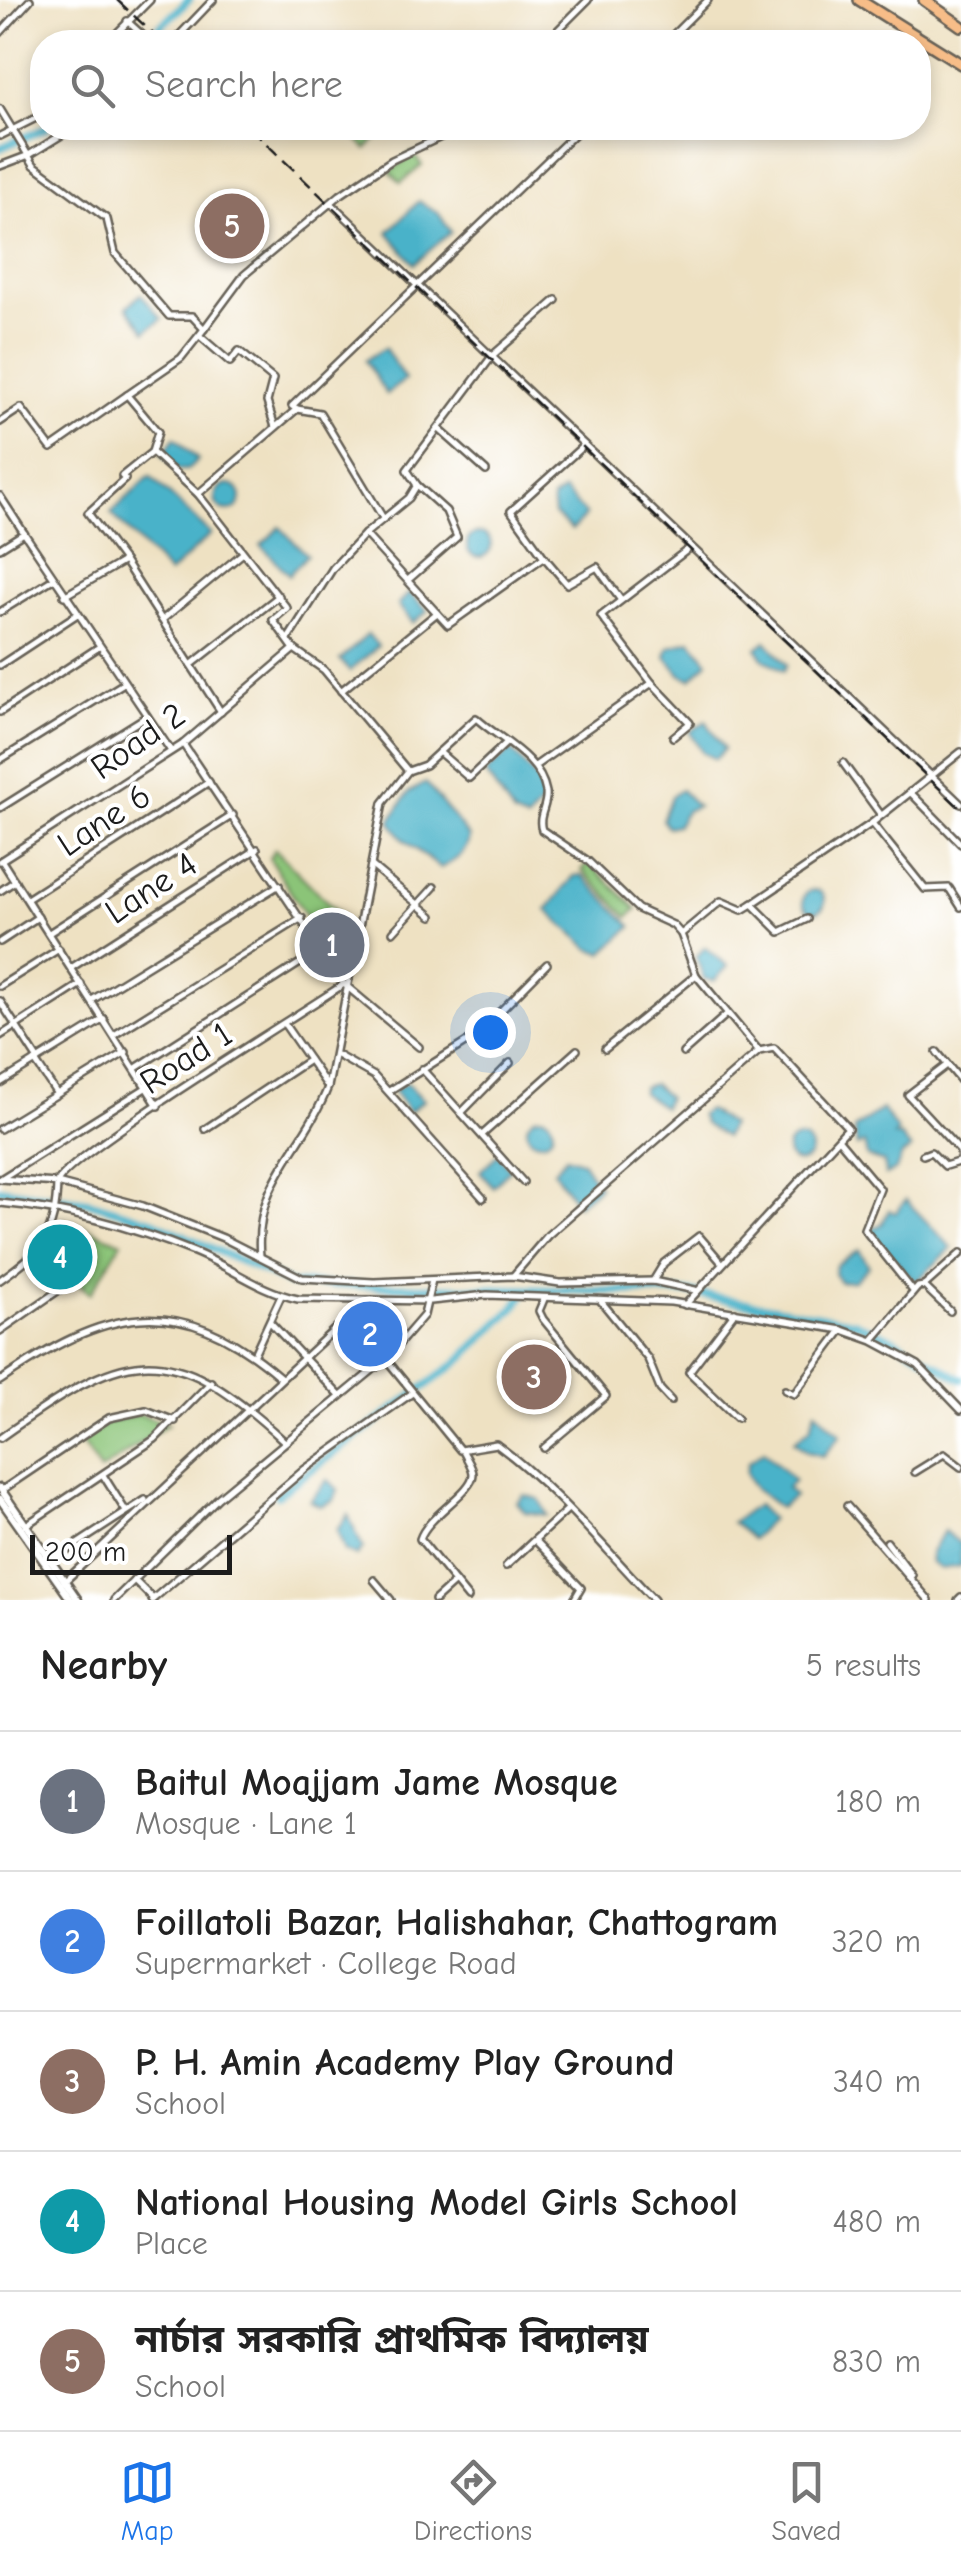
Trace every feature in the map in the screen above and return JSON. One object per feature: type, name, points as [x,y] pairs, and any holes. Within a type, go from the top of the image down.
[{"type":"highway","points":[[859,0],[907,30]]},
{"type":"highway","points":[[924,0],[961,26]]},
{"type":"highway","points":[[931,45],[961,64]]},
{"type":"street","points":[[0,33],[30,0]]},
{"type":"street","points":[[118,30],[150,0]]},
{"type":"street","points":[[184,30],[213,0]]},
{"type":"street","points":[[558,30],[588,0]]},
{"type":"street","points":[[678,30],[708,0]]},
{"type":"street","points":[[127,20],[137,30]]},
{"type":"street","points":[[0,108],[44,174],[97,208],[112,228],[115,252],[170,316],[192,316],[204,329]]},
{"type":"street","points":[[0,136],[30,123]]},
{"type":"street","points":[[0,166],[53,140]]},
{"type":"street","points":[[0,422],[21,408],[51,448],[167,370],[202,337],[244,275],[332,204],[392,160],[434,140]]},
{"type":"street","points":[[383,518],[320,413],[292,406],[568,140]]},
{"type":"street","points":[[332,204],[961,804]]},
{"type":"street","points":[[408,581],[457,538],[446,512],[407,470],[492,356],[556,300]]},
{"type":"street","points":[[202,337],[230,362],[239,350],[273,379],[268,402],[275,427]]},
{"type":"street","points":[[127,394],[158,432],[152,452],[122,476],[125,479],[88,514],[124,561],[221,712]]},
{"type":"street","points":[[198,494],[297,409]]},
{"type":"street","points":[[439,429],[486,471]]},
{"type":"street","points":[[584,444],[510,511],[566,584],[597,566],[620,599]]},
{"type":"street","points":[[152,452],[230,530],[243,553],[287,608],[273,620],[294,648],[324,670],[408,771]]},
{"type":"street","points":[[288,639],[333,568],[418,485]]},
{"type":"street","points":[[0,496],[76,615],[171,751]]},
{"type":"street","points":[[0,548],[24,533]]},
{"type":"street","points":[[365,534],[448,626],[544,557]]},
{"type":"street","points":[[673,737],[690,723],[652,684],[601,616],[691,547]]},
{"type":"street","points":[[162,620],[243,553]]},
{"type":"street","points":[[64,596],[124,561]]},
{"type":"street","points":[[0,612],[53,578]]},
{"type":"street","points":[[190,666],[279,596]]},
{"type":"street","points":[[340,692],[437,614]]},
{"type":"street","points":[[0,665],[76,615]]},
{"type":"street","points":[[0,712],[99,647]]},
{"type":"street","name":"Road 2","points":[[0,860],[183,744],[294,648]]},
{"type":"street","points":[[0,760],[124,684]]},
{"type":"street","points":[[534,766],[652,684]]},
{"type":"street","points":[[0,808],[146,716]]},
{"type":"street","points":[[260,1256],[259,1222],[266,1192],[316,1118],[328,1088],[383,803],[408,771],[440,752],[476,718],[534,766],[547,799],[540,816],[542,830],[588,861],[638,909],[658,916],[682,934],[696,975],[726,1015],[760,1050]]},
{"type":"street","points":[[183,744],[347,985],[419,1048]]},
{"type":"street","points":[[440,752],[469,778],[505,744]]},
{"type":"street","points":[[682,934],[722,901],[742,910],[752,904],[872,823],[961,752]]},
{"type":"street","points":[[842,763],[881,815]]},
{"type":"street","name":"Lane 6","points":[[26,899],[209,782]]},
{"type":"street","points":[[910,792],[961,844]]},
{"type":"street","points":[[49,933],[233,815]]},
{"type":"street","points":[[872,823],[925,889],[949,888],[961,907]]},
{"type":"street","name":"Lane 4","points":[[71,968],[256,849]]},
{"type":"street","points":[[0,860],[160,1104]]},
{"type":"street","points":[[372,866],[432,916]]},
{"type":"street","points":[[0,892],[15,882]]},
{"type":"street","points":[[92,1000],[279,885]]},
{"type":"street","points":[[393,932],[434,887]]},
{"type":"street","points":[[752,904],[780,932],[807,919]]},
{"type":"street","points":[[0,942],[38,917]]},
{"type":"street","points":[[114,1035],[302,918]]},
{"type":"street","points":[[0,986],[59,948]]},
{"type":"street","points":[[136,1068],[322,949]]},
{"type":"street","points":[[389,1091],[476,1036],[548,964]]},
{"type":"street","points":[[605,1050],[696,975]]},
{"type":"street","points":[[0,1036],[81,984]]},
{"type":"street","name":"Road 1","points":[[58,1184],[61,1172],[150,1110],[347,985]]},
{"type":"street","points":[[0,1001],[56,1094]]},
{"type":"street","points":[[683,1053],[726,1015]]},
{"type":"street","points":[[0,1084],[104,1019]]},
{"type":"street","points":[[284,1024],[328,1088]]},
{"type":"street","points":[[513,1276],[548,1234],[760,1050],[774,1048],[795,1066],[848,1128],[686,1304]]},
{"type":"street","points":[[482,1135],[577,1050]]},
{"type":"street","points":[[0,1129],[126,1052]]},
{"type":"street","points":[[937,1052],[961,1081]]},
{"type":"street","points":[[336,1055],[374,1076],[483,1198]]},
{"type":"street","points":[[205,1129],[309,1060]]},
{"type":"street","points":[[461,1114],[510,1062]]},
{"type":"street","points":[[924,1155],[931,1152],[945,1166],[961,1161],[960,1152],[908,1095],[948,1065]]},
{"type":"street","points":[[422,1068],[524,1182]]},
{"type":"street","points":[[0,1179],[147,1087]]},
{"type":"street","points":[[839,1140],[880,1190],[865,1218],[868,1238],[913,1292]]},
{"type":"street","points":[[0,1179],[58,1184],[142,1206],[302,1278],[318,1281],[513,1276],[560,1283],[653,1280],[695,1291]]},
{"type":"street","points":[[0,1280],[42,1248],[55,1211],[58,1184]]},
{"type":"street","points":[[0,1203],[132,1229],[195,1252],[281,1296],[431,1300],[487,1294],[686,1304],[842,1330],[918,1365],[961,1410]]},
{"type":"street","points":[[653,1280],[664,1263],[699,1236],[722,1263]]},
{"type":"street","points":[[873,1341],[883,1324],[913,1292],[960,1255]]},
{"type":"street","points":[[114,1600],[284,1441],[386,1359],[431,1300],[432,1281]]},
{"type":"street","points":[[924,1286],[950,1311]]},
{"type":"street","points":[[0,1331],[62,1288]]},
{"type":"street","points":[[254,1354],[281,1296]]},
{"type":"street","points":[[544,1299],[540,1311],[543,1320],[606,1396],[544,1448]]},
{"type":"street","points":[[600,1300],[648,1359],[660,1389],[672,1400]]},
{"type":"street","points":[[734,1312],[688,1372],[738,1418]]},
{"type":"street","points":[[0,1380],[68,1337],[125,1320],[173,1321],[254,1354],[280,1377]]},
{"type":"street","points":[[270,1322],[340,1396]]},
{"type":"street","points":[[64,1582],[336,1328]]},
{"type":"street","points":[[785,1390],[794,1394],[842,1330]]},
{"type":"street","points":[[386,1359],[418,1402],[463,1451],[472,1470],[470,1483],[420,1535],[422,1544],[468,1598]]},
{"type":"street","points":[[0,1438],[100,1372],[135,1364],[162,1364],[211,1382],[248,1407],[284,1441]]},
{"type":"street","points":[[26,1526],[175,1421],[211,1382]]},
{"type":"street","points":[[134,1580],[153,1600],[305,1469],[412,1394]]},
{"type":"street","points":[[0,1492],[109,1418],[146,1410],[175,1421]]},
{"type":"street","points":[[463,1451],[496,1444],[568,1509],[654,1600]]},
{"type":"street","points":[[914,1472],[944,1454],[961,1467]]},
{"type":"street","points":[[103,1475],[125,1510]]},
{"type":"street","points":[[0,1492],[74,1600]]},
{"type":"street","points":[[0,1492],[74,1600]]},
{"type":"street","points":[[50,1561],[125,1510],[152,1497]]},
{"type":"street","points":[[846,1506],[880,1538],[932,1600]]},
{"type":"street","points":[[506,1566],[568,1509]]},
{"type":"street","points":[[535,1540],[582,1588],[574,1600]]},
{"type":"street","points":[[887,1542],[932,1600]]},
{"type":"street","points":[[374,1580],[391,1600]]},
{"type":"street","points":[[435,1600],[455,1582]]},
{"type":"green space","points":[[358,140],[376,140],[366,149]]},
{"type":"green space","points":[[412,153],[422,165],[401,183],[390,172]]},
{"type":"green space","points":[[275,849],[342,917],[316,932],[269,858]]},
{"type":"green space","points":[[589,863],[637,909],[628,917],[582,870]]},
{"type":"green space","points":[[62,1219],[122,1242],[90,1294],[48,1253]]},
{"type":"green space","points":[[139,1414],[168,1424],[100,1471],[80,1441],[107,1422]]},
{"type":"water","points":[[419,201],[439,214],[451,232],[414,264],[388,232]]},
{"type":"water","points":[[141,294],[162,319],[146,331],[127,307]]},
{"type":"water","points":[[385,348],[405,380],[386,394],[365,360]]},
{"type":"water","points":[[175,438],[198,460],[187,470],[178,470],[162,454]]},
{"type":"water","points":[[150,476],[211,534],[169,574],[111,513]]},
{"type":"water","points":[[228,485],[237,489],[241,498],[237,507],[228,511],[219,507],[215,498],[219,489]]},
{"type":"water","points":[[564,491],[586,515],[572,530],[554,515],[552,499]]},
{"type":"water","points":[[280,527],[307,555],[289,575],[261,545]]},
{"type":"water","points":[[479,533],[488,536],[488,554],[479,557],[470,554],[467,545],[470,536]]},
{"type":"water","points":[[409,593],[428,611],[413,623],[398,605]]},
{"type":"water","points":[[368,634],[378,646],[350,671],[340,660]]},
{"type":"water","points":[[691,640],[708,662],[691,679],[681,675],[666,657],[669,647]]},
{"type":"water","points":[[766,641],[787,665],[784,671],[763,658],[757,648]]},
{"type":"water","points":[[706,721],[724,749],[715,759],[702,752],[690,732]]},
{"type":"water","points":[[511,750],[538,781],[544,800],[527,821],[514,815],[485,773]]},
{"type":"water","points":[[426,783],[469,837],[459,856],[440,868],[404,840],[390,821],[409,792]]},
{"type":"water","points":[[681,790],[697,806],[686,811],[677,825],[668,827],[662,820],[671,796]]},
{"type":"water","points":[[582,875],[632,927],[603,953],[590,949],[547,910],[574,876]]},
{"type":"water","points":[[814,890],[822,893],[822,909],[814,912],[806,909],[803,901],[806,893]]},
{"type":"water","points":[[705,947],[728,966],[714,981],[704,979],[696,957]]},
{"type":"water","points":[[406,1083],[424,1100],[409,1112],[393,1091]]},
{"type":"water","points":[[653,1084],[667,1097],[663,1107],[642,1093],[642,1087]]},
{"type":"water","points":[[882,1109],[898,1132],[894,1136],[901,1137],[911,1149],[902,1155],[896,1170],[885,1175],[884,1162],[867,1157],[864,1143],[857,1146],[854,1129]]},
{"type":"water","points":[[708,1110],[730,1125],[725,1137],[704,1124],[700,1114]]},
{"type":"water","points":[[540,1116],[549,1120],[553,1129],[549,1138],[540,1142],[531,1138],[527,1129],[531,1120]]},
{"type":"water","points":[[799,1138],[811,1150],[799,1162],[787,1150]]},
{"type":"water","points":[[498,1154],[510,1169],[493,1187],[480,1171]]},
{"type":"water","points":[[566,1156],[582,1161],[599,1187],[577,1205],[554,1171]]},
{"type":"water","points":[[906,1200],[952,1248],[916,1282],[875,1240],[871,1229],[882,1224],[889,1210],[895,1213]]},
{"type":"water","points":[[859,1250],[869,1266],[854,1281],[840,1282],[834,1274],[836,1265]]},
{"type":"water","points":[[816,1410],[841,1435],[823,1456],[808,1452],[794,1441],[810,1428]]},
{"type":"water","points":[[764,1451],[794,1480],[787,1488],[794,1496],[780,1508],[755,1489],[746,1473],[748,1462]]},
{"type":"water","points":[[327,1480],[338,1490],[334,1500],[321,1506],[310,1501]]},
{"type":"water","points":[[524,1495],[539,1499],[547,1515],[525,1512],[517,1502]]},
{"type":"water","points":[[757,1505],[771,1519],[752,1539],[732,1522]]},
{"type":"water","points":[[348,1515],[363,1548],[357,1556],[345,1551],[337,1530]]},
{"type":"water","points":[[944,1531],[961,1544],[961,1566],[941,1569],[931,1563],[930,1554]]},
{"type":"waterway","points":[[156,30],[189,0]]},
{"type":"waterway","points":[[0,148],[30,135]]},
{"type":"waterway","points":[[0,1189],[89,1202],[152,1221],[290,1284],[692,1293],[853,1322],[895,1340],[961,1379]]},
{"type":"waterway","points":[[277,1495],[457,1363],[515,1307],[524,1293]]},
{"type":"railway","points":[[117,0],[149,30]]},
{"type":"railway","points":[[263,140],[961,809]]},
{"type":"place","name":"নার্চার সরকারি প্রাথমিক বিদ্যালয়","points":[[232,226]]},
{"type":"place","name":"Baitul Moajjam Jame Mosque","points":[[332,945]]},
{"type":"place","name":"National Housing Model Girls School","points":[[60,1257]]},
{"type":"place","name":"Foillatoli Bazar, Halishahar, Chattogram","points":[[370,1334]]},
{"type":"place","name":"P. H. Amin Academy Play Ground","points":[[534,1377]]}]
